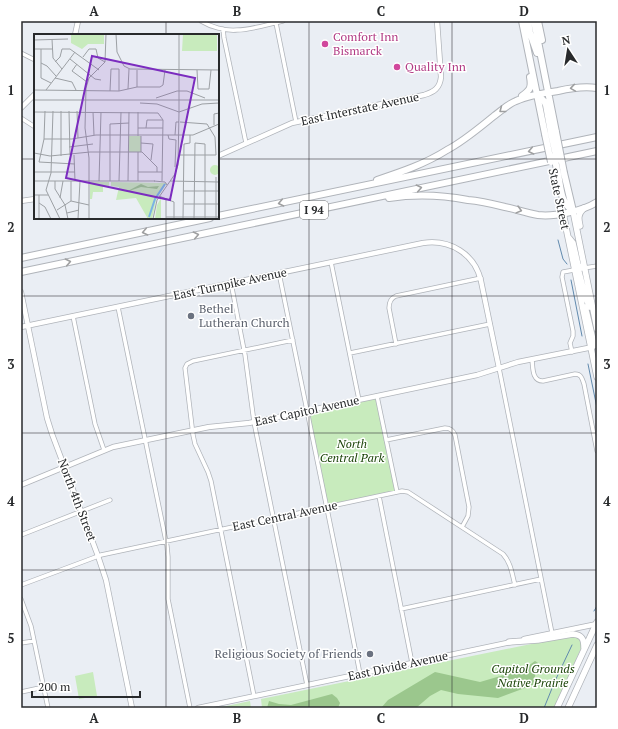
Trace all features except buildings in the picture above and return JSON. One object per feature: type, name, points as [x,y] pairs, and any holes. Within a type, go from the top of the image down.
[{"type":"highway","points":[[518,100],[531,87],[519,21]]},
{"type":"highway","name":"State Street","points":[[522,21],[540,107],[550,133],[559,174],[562,213]]},
{"type":"highway","points":[[528,21],[534,45],[543,65]]},
{"type":"highway","name":"State Street","points":[[534,21],[548,92],[550,133],[559,174],[569,195],[573,211]]},
{"type":"highway","points":[[538,21],[542,41],[543,65]]},
{"type":"highway","points":[[307,198],[401,172],[425,162],[445,152],[510,104],[518,100],[537,94],[580,87],[597,88]]},
{"type":"highway","points":[[537,94],[546,105],[550,133]]},
{"type":"highway","name":"I 94","points":[[219,216],[597,137]]},
{"type":"highway","name":"I 94","points":[[21,272],[597,151]]},
{"type":"highway","points":[[559,174],[564,203],[573,211]]},
{"type":"highway","points":[[283,217],[393,198],[423,196],[450,197],[470,200],[538,215],[551,215],[573,211],[597,202]]},
{"type":"highway","points":[[21,258],[205,219]]},
{"type":"main road","points":[[583,262],[583,247],[578,219],[584,208]]},
{"type":"main road","name":"State Street","points":[[573,211],[597,329]]},
{"type":"main road","name":"State Street","points":[[562,213],[579,294],[595,348],[597,377]]},
{"type":"main road","points":[[567,237],[573,243],[578,265],[581,268],[584,268]]},
{"type":"main road","points":[[574,270],[579,272],[586,299],[594,314]]},
{"type":"main road","points":[[557,708],[597,623]]},
{"type":"main road","points":[[509,642],[538,640],[577,634],[584,640],[584,649]]},
{"type":"main road","points":[[568,708],[597,645]]},
{"type":"street","points":[[75,34],[78,21]]},
{"type":"street","points":[[201,21],[223,29],[234,30],[283,21]]},
{"type":"street","name":"East Interstate Avenue","points":[[219,156],[296,122],[424,95],[435,91],[440,85],[441,77],[437,21]]},
{"type":"street","points":[[276,23],[296,122]]},
{"type":"street","points":[[223,29],[246,143]]},
{"type":"street","points":[[21,53],[34,60]]},
{"type":"street","points":[[21,108],[34,95]]},
{"type":"street","points":[[21,118],[34,126]]},
{"type":"street","points":[[21,201],[34,198]]},
{"type":"street","name":"East Turnpike Avenue","points":[[21,327],[431,242],[452,246],[464,253],[474,264],[481,278]]},
{"type":"street","points":[[331,262],[359,400]]},
{"type":"street","points":[[584,268],[597,266]]},
{"type":"street","points":[[572,352],[570,343],[573,336],[573,331],[562,277],[563,272],[574,270]]},
{"type":"street","points":[[279,273],[360,674]]},
{"type":"street","points":[[396,344],[389,308],[389,303],[392,298],[481,278],[552,633]]},
{"type":"street","points":[[231,283],[244,350],[254,422],[307,685]]},
{"type":"street","name":"North 4th Street","points":[[21,292],[47,418],[106,580],[132,708]]},
{"type":"street","points":[[118,307],[166,541],[168,557],[168,599],[190,708]]},
{"type":"street","points":[[73,316],[95,424],[104,450]]},
{"type":"street","points":[[350,353],[490,324]]},
{"type":"street","points":[[254,696],[210,478],[195,444],[192,430],[185,370],[186,365],[189,362],[293,340]]},
{"type":"street","name":"East Capitol Avenue","points":[[21,485],[116,446],[212,426],[240,425],[477,375],[532,360],[595,348]]},
{"type":"street","points":[[532,360],[535,377],[540,381],[575,374],[581,376],[584,384],[597,451]]},
{"type":"street","points":[[377,396],[397,492]]},
{"type":"street","points":[[386,440],[445,428],[452,430],[455,435],[469,507],[468,516],[462,527]]},
{"type":"street","name":"East Central Avenue","points":[[21,585],[98,556],[402,491],[408,492],[504,556],[510,566],[515,585]]},
{"type":"street","points":[[379,496],[412,663]]},
{"type":"street","points":[[21,535],[110,500]]},
{"type":"street","points":[[401,609],[541,579]]},
{"type":"street","points":[[21,599],[30,623],[48,708]]},
{"type":"street","name":"East Divide Avenue","points":[[198,708],[597,623]]},
{"type":"street","points":[[21,643],[34,641]]},
{"type":"street","points":[[21,692],[44,687]]},
{"type":"green space","name":"North Central Park","points":[[377,396],[397,492],[326,507],[306,411]]},
{"type":"green space","name":"Capitol Grounds Native Prairie","points":[[575,635],[582,639],[583,644],[554,708],[262,708],[261,699]]},
{"type":"green space","points":[[535,661],[538,663],[533,685],[498,698],[458,694],[441,690],[430,696],[416,708],[381,708],[388,700],[435,672],[480,682],[524,669]]},
{"type":"green space","points":[[93,672],[97,696],[79,699],[75,676]]},
{"type":"green space","points":[[332,694],[340,703],[338,708],[267,708],[269,701],[291,705]]},
{"type":"green space","points":[[250,701],[251,708],[217,708]]},
{"type":"waterway","points":[[558,240],[563,259],[567,264]]},
{"type":"waterway","points":[[571,280],[582,336]]},
{"type":"waterway","points":[[588,364],[597,408]]},
{"type":"waterway","points":[[594,611],[597,606]]},
{"type":"waterway","points":[[544,708],[572,645]]},
{"type":"place","name":"Comfort Inn Bismarck","points":[[325,44]]},
{"type":"place","name":"Quality Inn","points":[[397,67]]},
{"type":"place","name":"Bethel Lutheran Church","points":[[191,316]]},
{"type":"place","name":"Religious Society of Friends","points":[[370,654]]}]
